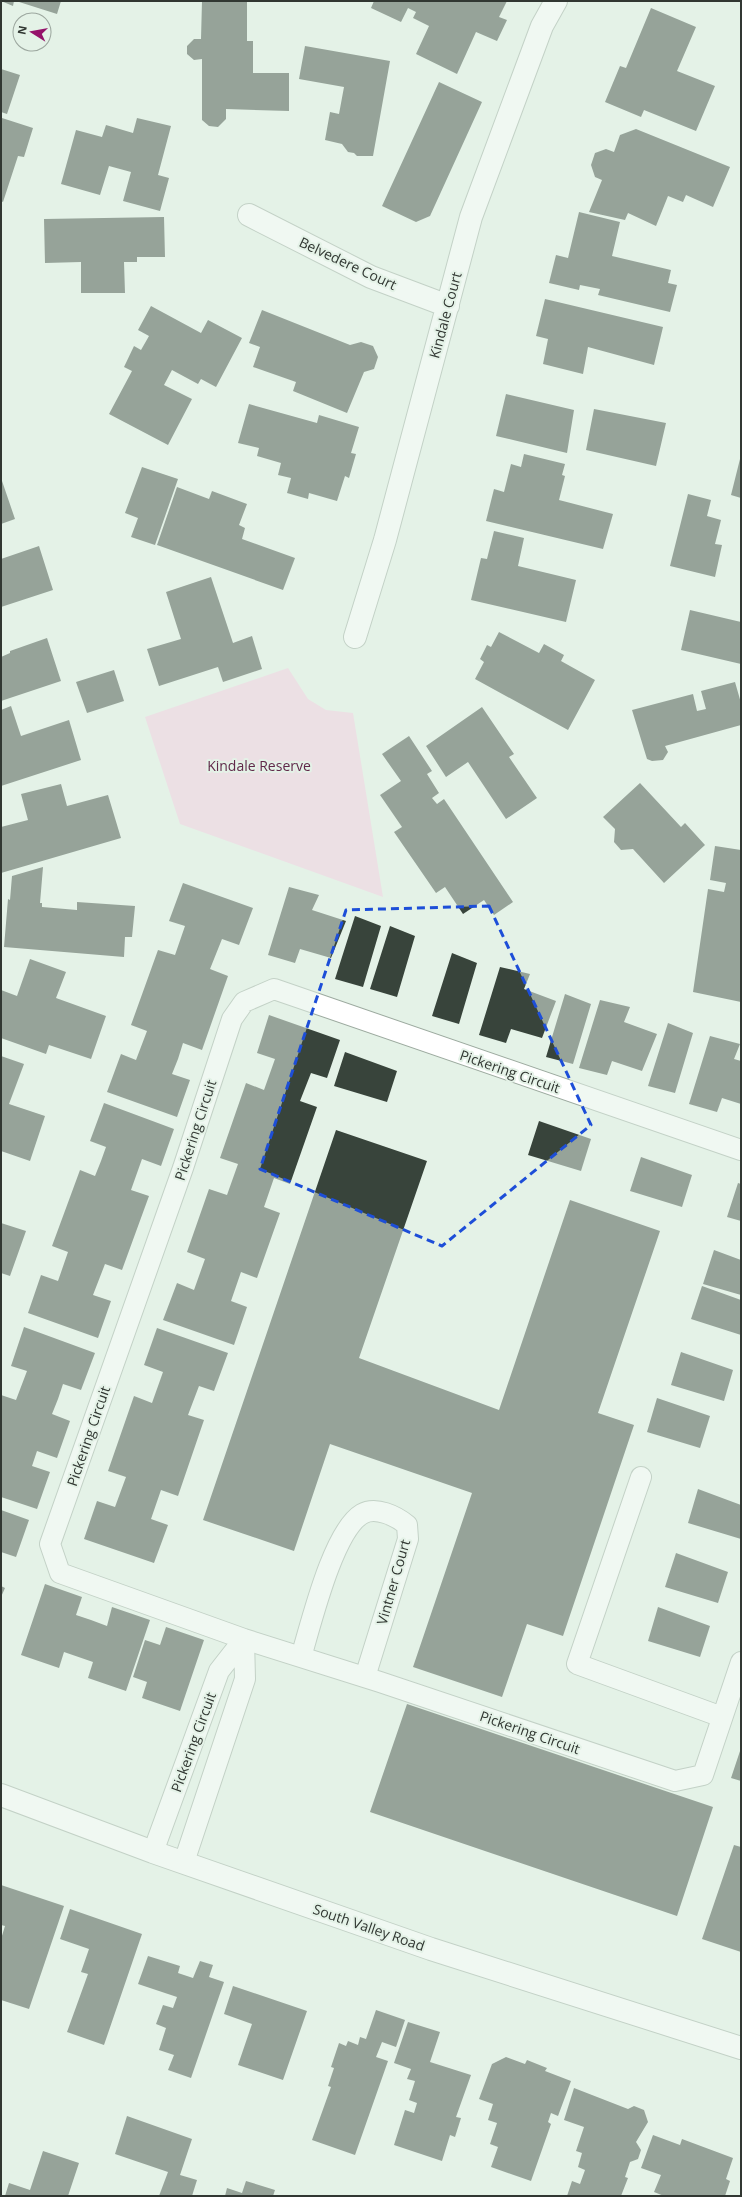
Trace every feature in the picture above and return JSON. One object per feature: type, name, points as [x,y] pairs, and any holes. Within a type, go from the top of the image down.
[{"type":"street","name":"Kindale Court","points":[[356,636],[385,540],[471,217],[542,26],[556,1]]},
{"type":"street","name":"Belvedere Court","points":[[249,215],[371,277],[448,306]]},
{"type":"street","name":"South Valley Road","points":[[1,1795],[153,1852],[431,1949],[741,2048]]},
{"type":"lane","name":"Pickering Circuit","points":[[741,1150],[274,989],[244,1002],[232,1019],[180,1175],[50,1544],[60,1573],[244,1639],[365,1677],[675,1781],[703,1775],[741,1662]]},
{"type":"lane","points":[[641,1477],[577,1664],[722,1717]]},
{"type":"lane","name":"Vintner Court","points":[[301,1657],[334,1552],[347,1527],[362,1513],[378,1511],[396,1516],[407,1525],[408,1539],[365,1677]]},
{"type":"lane","name":"Pickering Circuit","points":[[153,1852],[219,1671],[244,1639]]},
{"type":"lane","name":"Pickering Circuit","points":[[184,1862],[245,1679],[244,1639]]},
{"type":"highlighted area","points":[[489,906],[591,1125],[442,1246],[260,1169],[346,910]]},
{"type":"green space","name":"Kindale Reserve","points":[[288,668],[308,699],[326,710],[353,713],[383,897],[180,824],[145,717]]},
{"type":"building","points":[[1,1],[14,1],[13,6]]},
{"type":"building","points":[[16,1],[61,1],[57,14]]},
{"type":"building","points":[[202,1],[247,1],[247,41],[253,41],[253,73],[289,73],[289,111],[226,109],[226,119],[218,127],[209,126],[202,120],[202,59],[194,60],[187,54],[187,46],[194,39],[201,39]]},
{"type":"building","points":[[374,1],[507,1],[499,17],[507,20],[497,41],[476,32],[457,74],[416,54],[429,26],[413,18],[416,12],[408,8],[401,22],[371,8]]},
{"type":"building","points":[[651,8],[696,27],[677,71],[715,86],[696,131],[644,110],[641,117],[605,102],[620,66],[626,68]]},
{"type":"building","points":[[305,46],[390,61],[373,156],[357,156],[354,153],[348,152],[342,144],[325,140],[330,112],[339,114],[344,87],[299,79]]},
{"type":"building","points":[[1,69],[20,75],[7,114],[1,112]]},
{"type":"building","points":[[439,82],[482,102],[430,216],[416,222],[382,206]]},
{"type":"building","points":[[2,118],[33,128],[24,157],[18,156],[3,202],[1,201]]},
{"type":"building","points":[[137,118],[171,126],[158,175],[169,178],[160,211],[123,201],[131,172],[109,166],[100,195],[61,184],[76,130],[102,137],[106,125],[133,133]]},
{"type":"building","points":[[636,129],[730,167],[713,207],[686,195],[683,202],[668,196],[656,226],[628,213],[625,220],[589,212],[602,180],[595,177],[591,165],[595,153],[606,149],[614,152],[620,135]]},
{"type":"building","points":[[579,212],[620,222],[612,256],[671,270],[668,283],[677,285],[670,312],[598,295],[600,289],[580,285],[579,290],[549,283],[556,255],[568,258]]},
{"type":"building","points":[[164,217],[165,257],[137,257],[137,262],[124,262],[125,293],[81,293],[81,262],[45,263],[44,219]]},
{"type":"building","points":[[545,299],[663,327],[654,365],[588,347],[583,374],[543,364],[548,339],[536,336]]},
{"type":"building","points":[[151,306],[201,333],[208,320],[242,338],[216,387],[201,379],[198,384],[172,370],[164,385],[192,399],[168,445],[109,414],[132,371],[124,367],[134,346],[141,350],[149,336],[138,330]]},
{"type":"building","points":[[262,310],[350,345],[361,342],[373,346],[378,357],[374,369],[364,372],[347,413],[293,391],[296,382],[253,367],[260,347],[249,343]]},
{"type":"building","points":[[506,394],[574,410],[567,453],[496,436]]},
{"type":"building","points":[[249,404],[317,423],[319,415],[359,427],[351,453],[356,454],[349,478],[345,476],[337,501],[309,493],[308,499],[287,493],[291,478],[278,475],[281,463],[257,456],[259,448],[238,443]]},
{"type":"building","points":[[594,409],[666,423],[656,466],[586,450]]},
{"type":"building","points":[[524,454],[565,464],[562,475],[565,476],[559,500],[613,514],[603,549],[486,521],[494,489],[504,492],[511,464],[521,467]]},
{"type":"building","points":[[741,455],[741,498],[731,495]]},
{"type":"building","points":[[142,467],[178,479],[155,545],[131,537],[138,518],[125,513]]},
{"type":"building","points":[[1,478],[15,519],[1,524]]},
{"type":"building","points":[[177,487],[209,499],[212,491],[247,504],[239,525],[245,528],[242,539],[295,558],[283,590],[157,545]]},
{"type":"building","points":[[688,494],[711,500],[707,516],[721,520],[715,544],[722,545],[715,577],[670,566]]},
{"type":"building","points":[[494,531],[524,538],[518,566],[576,580],[566,622],[471,600],[481,558],[487,559]]},
{"type":"building","points":[[39,546],[53,590],[1,607],[1,559]]},
{"type":"building","points":[[211,577],[233,643],[252,636],[262,669],[223,682],[218,667],[159,686],[147,649],[181,639],[166,592]]},
{"type":"building","points":[[690,610],[741,622],[741,664],[681,650]]},
{"type":"building","points":[[499,632],[539,653],[544,644],[564,655],[561,661],[595,680],[568,730],[475,679],[484,662],[480,659],[487,645],[491,647]]},
{"type":"building","points":[[47,638],[61,681],[1,701],[1,657],[10,653],[10,651]]},
{"type":"building","points":[[114,670],[124,701],[87,713],[76,682]]},
{"type":"building","points":[[735,682],[741,703],[741,725],[665,746],[668,752],[663,760],[652,761],[647,759],[632,710],[693,694],[697,711],[706,709],[701,691]]},
{"type":"building","points":[[11,706],[21,736],[69,720],[81,760],[1,786],[1,710]]},
{"type":"building","points":[[482,707],[514,754],[509,757],[537,798],[506,819],[468,762],[446,777],[426,746]]},
{"type":"building","points":[[409,736],[432,771],[427,774],[439,793],[432,798],[437,804],[444,799],[513,902],[494,915],[484,900],[463,914],[445,887],[436,893],[394,832],[402,827],[380,795],[401,781],[382,754]]},
{"type":"building","points":[[640,783],[681,827],[685,823],[705,845],[664,883],[633,849],[621,850],[614,842],[615,829],[603,817]]},
{"type":"building","points":[[61,784],[67,806],[108,795],[121,838],[1,873],[1,827],[28,820],[21,794]]},
{"type":"building","points":[[715,846],[741,850],[741,1002],[693,992],[708,889],[724,892],[726,883],[710,880]]},
{"type":"building","points":[[43,867],[40,903],[42,903],[42,907],[77,910],[77,902],[135,906],[132,937],[125,937],[124,957],[4,947],[8,899],[10,900],[12,876]]},
{"type":"building","points":[[183,883],[253,908],[239,945],[222,939],[210,969],[228,976],[202,1050],[183,1043],[172,1074],[190,1080],[177,1117],[107,1092],[121,1054],[136,1060],[147,1031],[131,1025],[158,950],[175,955],[185,926],[169,921]]},
{"type":"building","points":[[289,887],[319,895],[312,910],[346,921],[331,958],[300,949],[295,963],[268,955]]},
{"type":"building","points":[[355,916],[381,926],[363,987],[335,979]]},
{"type":"building","points":[[390,926],[415,936],[397,997],[370,989]]},
{"type":"building","points":[[452,953],[477,963],[459,1024],[432,1016]]},
{"type":"building","points":[[30,959],[66,972],[56,998],[106,1016],[91,1059],[49,1045],[46,1054],[1,1038],[1,990],[17,996]]},
{"type":"building","points":[[500,967],[530,974],[524,989],[556,1001],[542,1038],[511,1029],[506,1043],[479,1035]]},
{"type":"building","points":[[565,994],[591,1004],[573,1064],[546,1057]]},
{"type":"building","points":[[600,1000],[630,1007],[624,1022],[657,1034],[642,1071],[612,1061],[607,1075],[579,1068]]},
{"type":"building","points":[[269,1015],[340,1040],[327,1078],[311,1073],[300,1101],[317,1107],[290,1184],[274,1178],[264,1207],[280,1213],[257,1278],[241,1272],[231,1301],[247,1307],[234,1345],[163,1320],[177,1283],[194,1290],[205,1259],[187,1252],[209,1189],[227,1195],[238,1164],[220,1158],[246,1083],[264,1090],[275,1059],[257,1053]]},
{"type":"building","points":[[668,1023],[693,1033],[675,1093],[648,1086]]},
{"type":"building","points":[[710,1036],[740,1044],[734,1059],[741,1061],[741,1104],[722,1098],[717,1112],[689,1104]]},
{"type":"building","points":[[345,1052],[397,1071],[387,1102],[334,1086]]},
{"type":"building","points":[[1,1056],[24,1064],[9,1104],[45,1116],[30,1161],[1,1151]]},
{"type":"building","points":[[104,1103],[174,1129],[161,1166],[142,1159],[131,1190],[149,1196],[122,1270],[105,1264],[93,1295],[111,1301],[98,1338],[28,1313],[41,1275],[58,1281],[68,1252],[52,1246],[80,1170],[95,1176],[101,1161],[106,1147],[90,1141]]},
{"type":"building","points":[[539,1121],[591,1139],[581,1171],[528,1155]]},
{"type":"building","points":[[336,1130],[427,1161],[359,1358],[499,1410],[570,1200],[660,1231],[598,1413],[634,1425],[563,1636],[527,1624],[502,1697],[413,1667],[472,1493],[330,1444],[294,1551],[203,1520]]},
{"type":"building","points":[[641,1157],[692,1175],[682,1207],[630,1191]]},
{"type":"building","points":[[738,1183],[741,1184],[741,1221],[727,1217]]},
{"type":"building","points":[[1,1223],[26,1231],[10,1276],[1,1273]]},
{"type":"building","points":[[714,1250],[741,1260],[741,1295],[703,1284]]},
{"type":"building","points":[[702,1286],[741,1300],[741,1335],[691,1319]]},
{"type":"building","points":[[24,1327],[95,1353],[81,1390],[63,1384],[52,1414],[70,1421],[57,1458],[37,1451],[32,1466],[50,1472],[37,1509],[1,1497],[1,1395],[16,1400],[27,1371],[11,1366]]},
{"type":"building","points":[[157,1328],[228,1353],[214,1391],[199,1386],[188,1415],[204,1420],[178,1496],[161,1490],[151,1519],[168,1525],[154,1563],[84,1539],[97,1501],[115,1507],[126,1477],[108,1471],[134,1396],[152,1403],[163,1372],[144,1365]]},
{"type":"building","points":[[681,1352],[733,1370],[724,1401],[671,1385]]},
{"type":"building","points":[[657,1398],[710,1416],[700,1448],[647,1432]]},
{"type":"building","points":[[698,1489],[741,1505],[741,1539],[688,1523]]},
{"type":"building","points":[[1,1510],[29,1520],[16,1557],[1,1552]]},
{"type":"building","points":[[676,1553],[728,1572],[718,1603],[665,1587]]},
{"type":"building","points":[[45,1584],[82,1597],[76,1615],[107,1626],[112,1607],[150,1620],[126,1691],[88,1678],[93,1662],[64,1652],[59,1668],[21,1655]]},
{"type":"building","points":[[1,1586],[5,1588],[1,1597]]},
{"type":"building","points":[[658,1607],[710,1626],[700,1657],[648,1641]]},
{"type":"building","points":[[166,1627],[204,1640],[180,1711],[142,1698],[147,1682],[133,1677],[145,1640],[160,1645]]},
{"type":"building","points":[[407,1704],[713,1807],[677,1916],[370,1812]]},
{"type":"building","points":[[741,1748],[741,1781],[731,1778]]},
{"type":"building","points":[[734,1845],[741,1847],[741,1952],[702,1939]]},
{"type":"building","points":[[1,1885],[64,1906],[29,2009],[1,2000],[1,1939],[5,1926],[1,1925]]},
{"type":"building","points":[[70,1909],[142,1934],[104,2045],[67,2032],[88,1974],[81,1972],[89,1949],[60,1939]]},
{"type":"building","points":[[148,1956],[180,1966],[178,1973],[193,1978],[200,1961],[213,1965],[209,1977],[224,1982],[191,2078],[168,2070],[174,2055],[159,2050],[166,2028],[156,2024],[163,2005],[173,2008],[177,1997],[138,1984]]},
{"type":"building","points":[[233,1986],[307,2011],[283,2080],[238,2065],[252,2024],[224,2014]]},
{"type":"building","points":[[376,2010],[405,2020],[396,2047],[382,2042],[376,2057],[388,2061],[355,2155],[312,2140],[331,2087],[328,2086],[334,2068],[331,2067],[339,2043],[346,2046],[348,2041],[358,2045],[360,2037],[366,2039]]},
{"type":"building","points":[[408,2022],[440,2032],[430,2062],[471,2075],[456,2117],[461,2118],[455,2137],[450,2135],[442,2161],[394,2145],[405,2110],[414,2113],[417,2103],[409,2100],[415,2081],[407,2079],[411,2069],[394,2063]]},
{"type":"building","points":[[506,2057],[525,2064],[527,2060],[547,2068],[545,2071],[571,2081],[558,2116],[551,2113],[548,2122],[551,2124],[531,2181],[491,2167],[498,2147],[490,2144],[497,2123],[488,2120],[493,2104],[479,2099],[492,2064]]},
{"type":"building","points":[[574,2088],[628,2109],[634,2106],[644,2110],[648,2122],[636,2142],[641,2150],[638,2159],[630,2162],[625,2177],[628,2178],[621,2196],[567,2196],[572,2181],[580,2184],[585,2170],[578,2167],[582,2153],[576,2151],[584,2127],[564,2120]]},
{"type":"building","points":[[127,2116],[192,2139],[180,2175],[197,2180],[192,2196],[159,2196],[168,2172],[115,2154]]},
{"type":"building","points":[[653,2135],[680,2145],[682,2139],[733,2158],[726,2179],[730,2181],[725,2196],[664,2196],[654,2192],[661,2175],[641,2168]]},
{"type":"building","points":[[43,2151],[79,2163],[68,2196],[5,2196],[9,2183],[30,2190]]},
{"type":"building","points":[[246,2181],[275,2190],[273,2196],[225,2196],[227,2188],[242,2193]]}]
